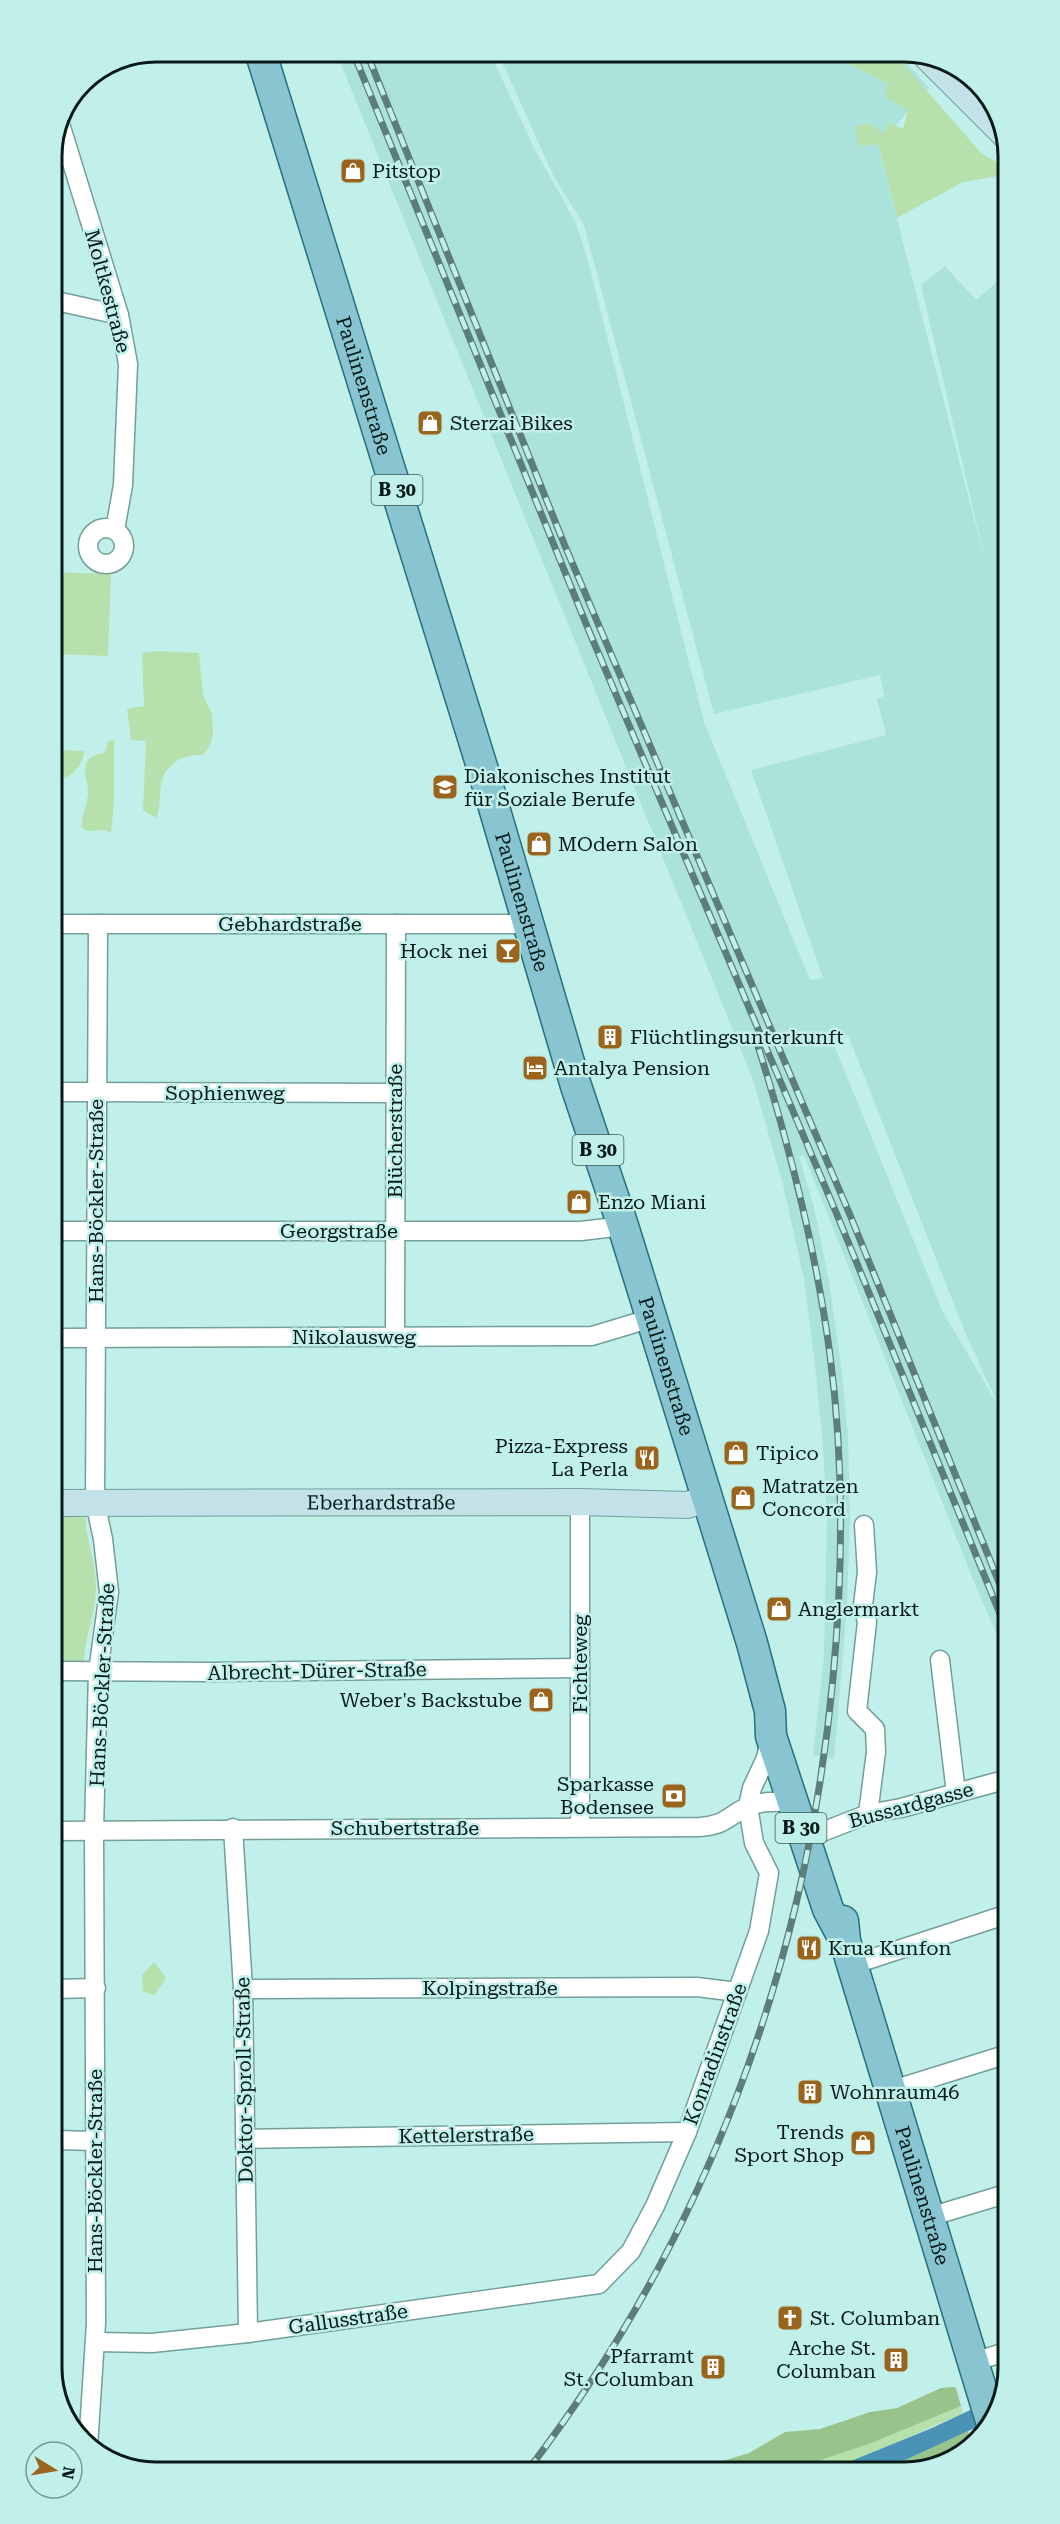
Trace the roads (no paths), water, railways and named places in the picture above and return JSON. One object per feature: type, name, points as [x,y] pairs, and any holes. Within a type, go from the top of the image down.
[{"type":"main road","name":"Paulinenstraße","points":[[264,62],[483,770],[576,1086],[652,1318],[771,1723],[783,1730],[807,1823],[840,1902],[848,1953],[975,2372]]},
{"type":"main road","name":"B 30","points":[[975,2372],[988,2412]]},
{"type":"street","points":[[938,68],[993,123]]},
{"type":"street","name":"Moltkestraße","points":[[64,137],[118,315],[128,364],[123,485],[115,530]]},
{"type":"street","points":[[62,302],[118,315]]},
{"type":"street","name":"Gebhardstraße","points":[[62,924],[528,924]]},
{"type":"street","name":"Hans-Böckler-Straße","points":[[89,2435],[96,2342],[94,1830],[98,1672],[109,1592],[104,1539],[95,1502],[94,1338],[98,924]]},
{"type":"street","name":"Blücherstraße","points":[[395,1338],[396,924]]},
{"type":"street","name":"Sophienweg","points":[[62,1092],[396,1093]]},
{"type":"street","name":"Georgstraße","points":[[62,1231],[580,1232],[623,1226]]},
{"type":"street","name":"Nikolausweg","points":[[61,1338],[592,1336],[652,1318]]},
{"type":"street","name":"Eberhardstraße","points":[[61,1503],[580,1502],[687,1505],[707,1499]]},
{"type":"street","name":"Fichteweg","points":[[580,1502],[580,1827]]},
{"type":"street","points":[[864,1525],[867,1572],[863,1605],[867,1622],[857,1711],[875,1729],[876,1752],[868,1814]]},
{"type":"street","points":[[940,1660],[956,1793]]},
{"type":"street","name":"Albrecht-Dürer-Straße","points":[[61,1671],[580,1668]]},
{"type":"street","points":[[748,1806],[752,1788],[766,1758],[771,1723]]},
{"type":"street","name":"Bussardgasse","points":[[807,1823],[901,1808],[998,1782]]},
{"type":"street","name":"Schubertstraße","points":[[61,1831],[716,1826],[748,1806],[785,1802],[807,1823]]},
{"type":"street","name":"Konradinstraße","points":[[599,2284],[631,2251],[655,2206],[687,2132],[759,1931],[769,1873],[754,1843],[748,1806]]},
{"type":"street","name":"Doktor-Sproll-Straße","points":[[234,1828],[243,1989],[248,2332]]},
{"type":"street","points":[[848,1953],[998,1916]]},
{"type":"street","name":"Kolpingstraße","points":[[243,1989],[697,1987],[737,1992]]},
{"type":"street","points":[[61,1989],[96,1988]]},
{"type":"street","points":[[889,2091],[998,2057]]},
{"type":"street","name":"Kettelerstraße","points":[[246,2139],[687,2132]]},
{"type":"street","points":[[61,2140],[94,2141]]},
{"type":"street","points":[[929,2217],[998,2196]]},
{"type":"street","name":"Gallusstraße","points":[[96,2342],[152,2343],[248,2332],[599,2284]]},
{"type":"street","points":[[975,2372],[998,2358]]},
{"type":"railway","points":[[357,62],[589,631],[838,1217],[998,1609]]},
{"type":"railway","points":[[370,62],[565,546],[850,1215],[998,1580]]},
{"type":"railway","points":[[534,2462],[591,2382],[647,2290],[695,2194],[737,2096],[771,1995],[799,1892],[819,1786],[833,1678],[839,1598],[840,1476],[835,1395],[810,1238],[781,1122],[758,1046]]},
{"type":"place","name":"Pitstop","points":[[353,171]]},
{"type":"place","name":"Sterzai Bikes","points":[[430,423]]},
{"type":"place","name":"Diakonisches Institut für Soziale Berufe","points":[[445,787]]},
{"type":"place","name":"MOdern Salon","points":[[539,844]]},
{"type":"place","name":"Hock nei","points":[[508,951]]},
{"type":"place","name":"Flüchtlingsunterkunft","points":[[610,1037]]},
{"type":"place","name":"Antalya Pension","points":[[535,1068]]},
{"type":"place","name":"Enzo Miani","points":[[579,1202]]},
{"type":"place","name":"Tipico","points":[[736,1453]]},
{"type":"place","name":"Pizza-Express La Perla","points":[[647,1458]]},
{"type":"place","name":"Matratzen Concord","points":[[743,1498]]},
{"type":"place","name":"Anglermarkt","points":[[779,1609]]},
{"type":"place","name":"Weber's Backstube","points":[[541,1700]]},
{"type":"place","name":"Sparkasse Bodensee","points":[[674,1796]]},
{"type":"place","name":"Krua Kunfon","points":[[809,1948]]},
{"type":"place","name":"Wohnraum46","points":[[810,2092]]},
{"type":"place","name":"Trends Sport Shop","points":[[863,2143]]},
{"type":"place","name":"St. Columban","points":[[790,2318]]},
{"type":"place","name":"Arche St. Columban","points":[[896,2360]]},
{"type":"place","name":"Pfarramt St. Columban","points":[[713,2367]]}]
